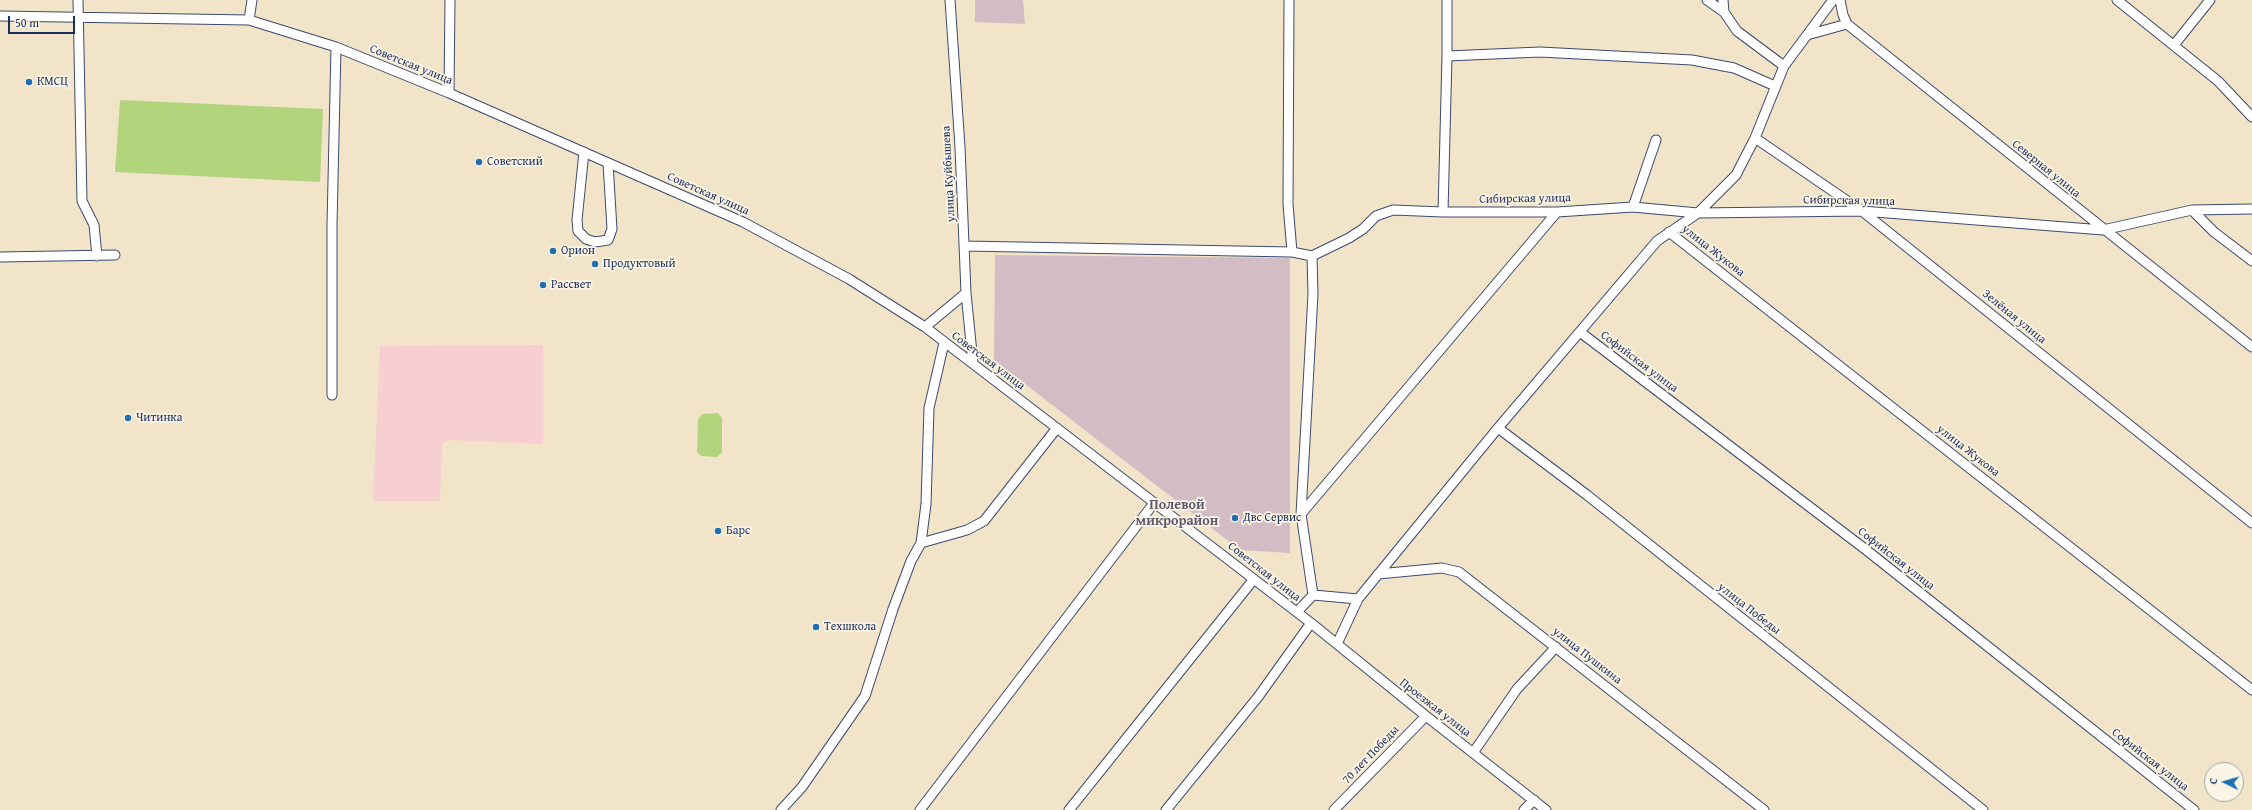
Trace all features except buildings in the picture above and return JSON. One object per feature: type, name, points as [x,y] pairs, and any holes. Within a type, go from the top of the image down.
[{"type":"street","points":[[78,0],[82,201],[94,225],[97,256]]},
{"type":"street","points":[[249,20],[252,0]]},
{"type":"street","points":[[448,93],[450,0]]},
{"type":"street","name":"улица Куйбышева","points":[[950,0],[960,147],[966,293],[973,363]]},
{"type":"street","points":[[1289,0],[1288,204],[1292,252]]},
{"type":"street","points":[[1443,212],[1447,0]]},
{"type":"street","points":[[1707,0],[1724,12],[1737,30],[1784,66]]},
{"type":"street","points":[[1723,0],[1724,12]]},
{"type":"street","points":[[1337,644],[1358,599],[1498,428],[1657,241],[1698,213],[1736,175],[1755,138],[1784,66],[1833,0]]},
{"type":"street","points":[[1807,35],[1847,24],[1842,15],[1840,0]]},
{"type":"street","points":[[2117,0],[2174,44],[2202,70],[2218,81],[2252,117]]},
{"type":"street","points":[[2174,44],[2210,0]]},
{"type":"street","name":"Советская улица","points":[[0,16],[79,16],[249,20],[336,47],[448,93],[744,222],[849,279],[925,327],[1311,623]]},
{"type":"street","name":"Северная улица","points":[[1847,24],[2103,230],[2252,347]]},
{"type":"street","points":[[332,395],[332,239],[336,47]]},
{"type":"street","points":[[1446,56],[1540,52],[1692,60],[1734,68],[1775,86]]},
{"type":"street","name":"Зелёная улица","points":[[1755,138],[1862,211],[2252,523]]},
{"type":"street","points":[[1634,207],[1656,140]]},
{"type":"street","points":[[584,152],[576,220],[578,231],[586,239],[595,242],[608,240],[612,229],[608,163]]},
{"type":"street","name":"Сибирская улица","points":[[1312,256],[1349,238],[1363,229],[1376,216],[1393,210],[1443,212],[1557,212],[1634,207],[1698,213],[1862,211],[2103,230],[2192,210],[2252,209]]},
{"type":"street","points":[[2192,210],[2214,232],[2252,261]]},
{"type":"street","points":[[1301,514],[1557,212]]},
{"type":"street","name":"улица Жукова","points":[[1669,232],[2252,690]]},
{"type":"street","points":[[964,246],[1292,252],[1312,256],[1313,294],[1301,514],[1313,595]]},
{"type":"street","points":[[0,257],[115,255]]},
{"type":"street","points":[[925,327],[966,293]]},
{"type":"street","name":"Софийская улица","points":[[1580,332],[1864,549],[2194,810]]},
{"type":"street","points":[[781,810],[802,787],[865,696],[893,609],[911,561],[921,543],[926,504],[929,408],[944,343]]},
{"type":"street","points":[[921,543],[967,530],[984,521],[1057,428]]},
{"type":"street","name":"улица Победы","points":[[1498,428],[1587,495],[1983,810]]},
{"type":"street","points":[[920,810],[1154,503]]},
{"type":"street","name":"улица Пушкина","points":[[1378,574],[1442,568],[1459,572],[1764,810]]},
{"type":"street","points":[[1069,810],[1254,579]]},
{"type":"street","points":[[1313,595],[1358,599]]},
{"type":"street","points":[[1297,612],[1313,595]]},
{"type":"street","points":[[1166,810],[1258,697],[1311,623]]},
{"type":"street","name":"Проезжая улица","points":[[1311,623],[1546,810]]},
{"type":"street","points":[[1473,753],[1517,688],[1556,647]]},
{"type":"street","name":"70 лет Победы","points":[[1334,810],[1426,716]]},
{"type":"street","points":[[1524,810],[1534,800]]},
{"type":"shaded area","points":[[975,0],[1023,0],[1025,24],[975,22]]},
{"type":"shaded area","points":[[995,255],[1290,258],[1290,553],[1240,550],[994,360]]},
{"type":"shaded area","points":[[543,345],[543,444],[450,440],[442,444],[440,501],[373,501],[380,346]]},
{"type":"green space","points":[[120,100],[323,109],[320,182],[115,172]]},
{"type":"green space","points":[[718,413],[722,418],[722,452],[717,457],[702,456],[697,452],[698,420],[702,414]]},
{"type":"place","name":"КМСЦ","points":[[29,82]]},
{"type":"place","name":"Советский","points":[[479,162]]},
{"type":"place","name":"Орион","points":[[553,251]]},
{"type":"place","name":"Продуктовый","points":[[595,264]]},
{"type":"place","name":"Рассвет","points":[[543,285]]},
{"type":"place","name":"Читинка","points":[[128,418]]},
{"type":"place","name":"Двс Сервис","points":[[1235,518]]},
{"type":"place","name":"Барс","points":[[718,531]]},
{"type":"place","name":"Техшкола","points":[[816,627]]},
{"type":"district","name":"Полевой микрорайон","points":[[1177,514]]}]
